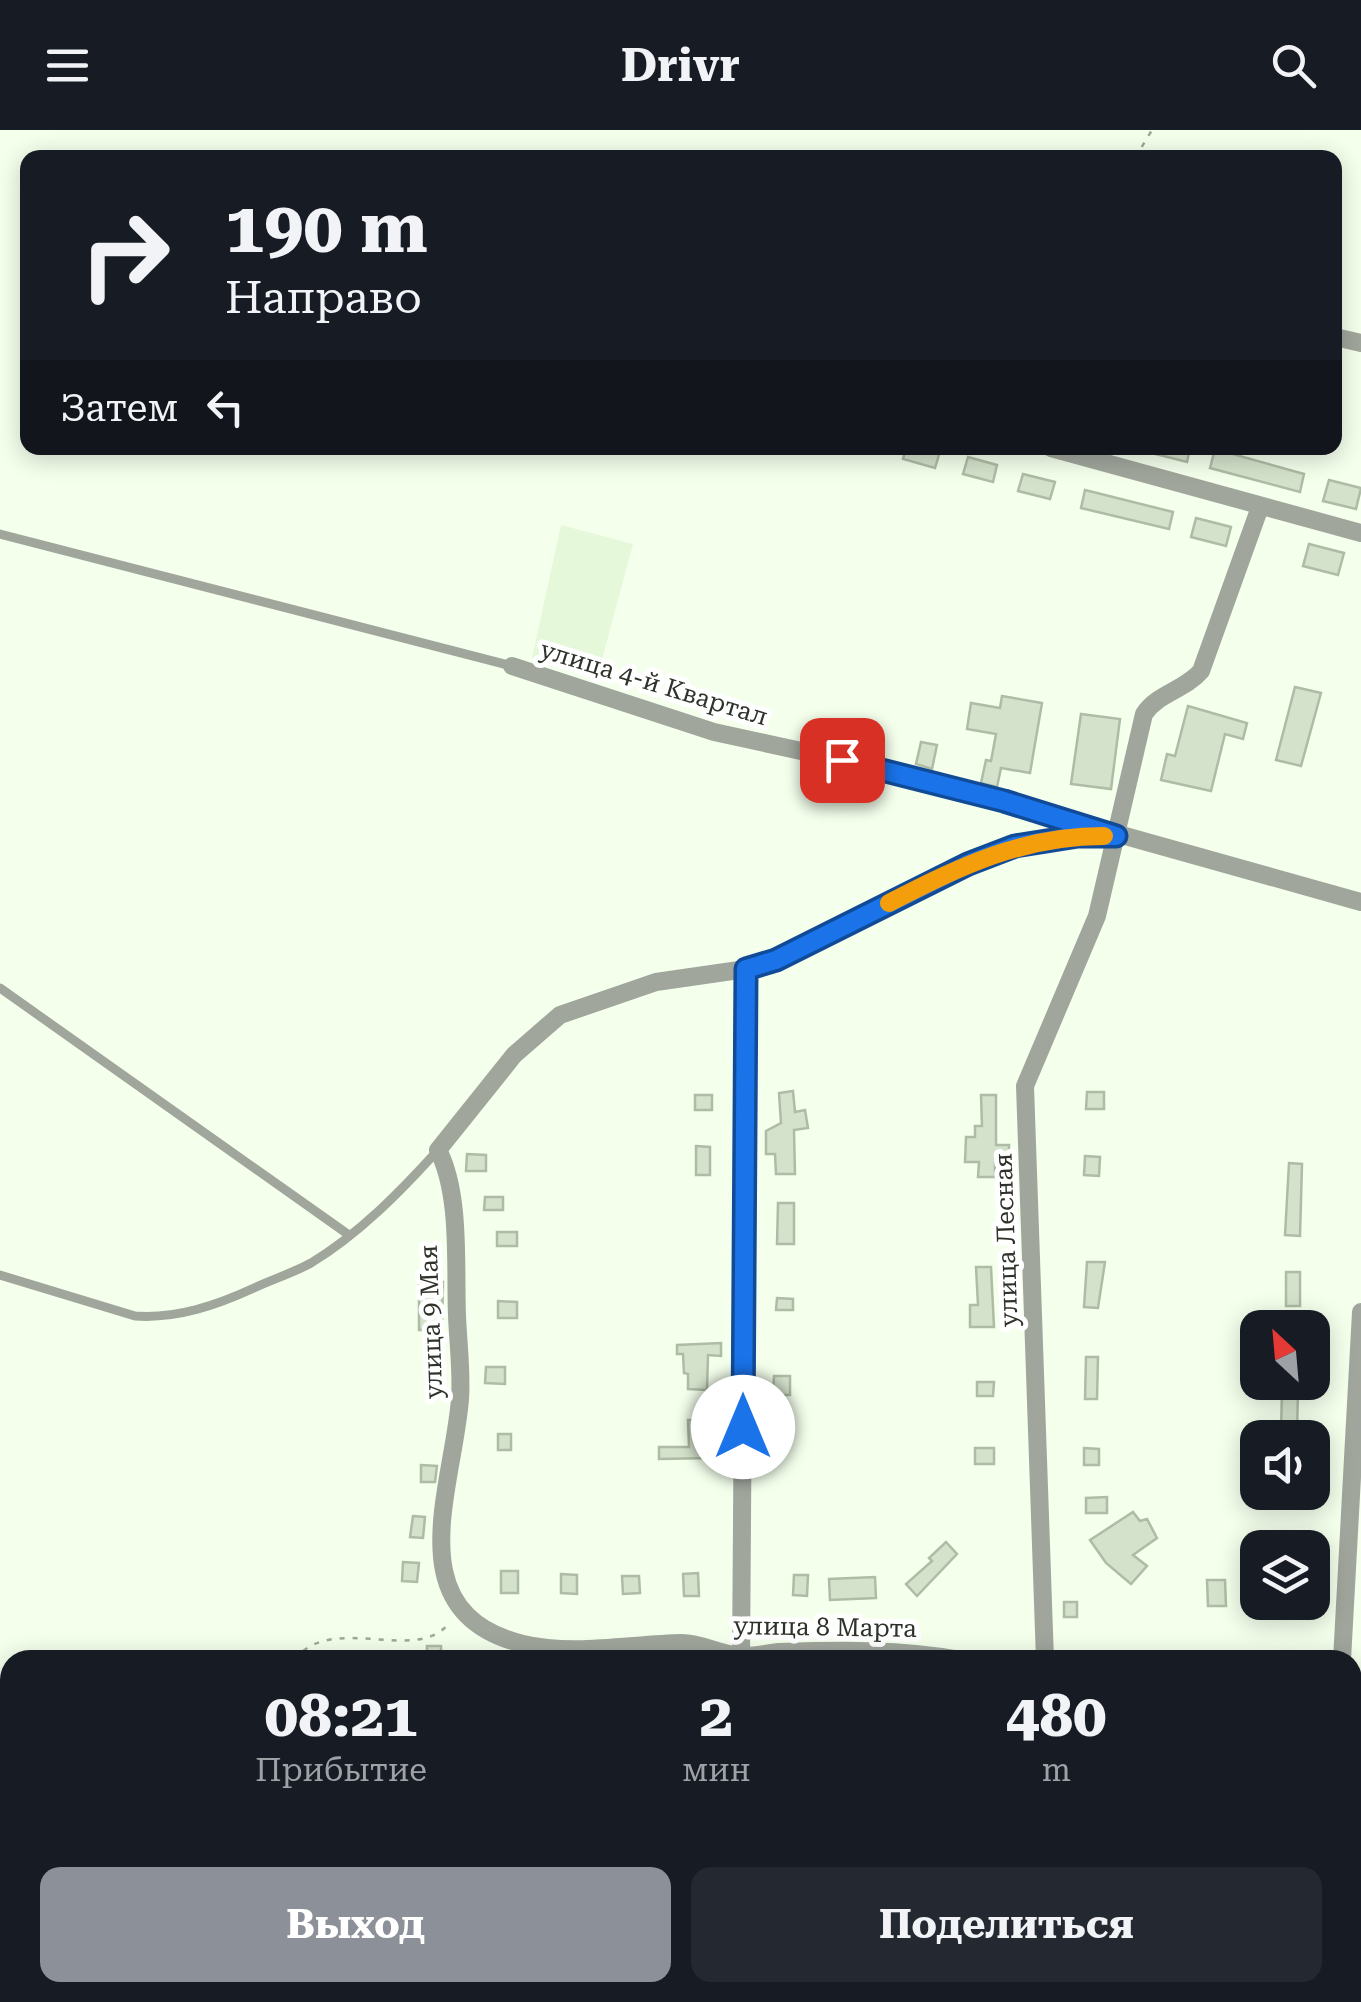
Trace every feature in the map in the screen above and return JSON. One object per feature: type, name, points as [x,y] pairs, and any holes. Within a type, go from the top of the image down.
[{"type":"street","points":[[1076,455],[1361,533]]},
{"type":"street","name":"улица Лесная","points":[[1045,1650],[1026,1086],[1055,1010],[1090,938],[1144,714],[1150,704],[1196,678],[1201,671],[1260,507]]},
{"type":"street","name":"улица 4-й Квартал","points":[[512,666],[714,732],[1004,801],[1116,836],[1361,902]]},
{"type":"street","points":[[438,1150],[514,1054],[560,1015],[656,982],[746,969],[776,960],[968,864],[1015,846],[1078,836],[1116,836]]},
{"type":"street","points":[[741,1650],[746,969]]},
{"type":"street","name":"улица 9 Мая","points":[[438,1150],[445,1163],[452,1202],[460,1397],[442,1520],[442,1573],[458,1610]]},
{"type":"street","points":[[1343,1650],[1361,1312]]},
{"type":"street","name":"улица 8 Марта","points":[[458,1610],[521,1650]]},
{"type":"street","name":"улица 8 Марта","points":[[543,1650],[688,1643],[713,1650]]},
{"type":"lane","points":[[0,534],[512,666]]},
{"type":"lane","points":[[0,988],[349,1235]]},
{"type":"lane","points":[[0,1275],[114,1311],[154,1318],[192,1311],[239,1295],[311,1262],[349,1235],[438,1150]]},
{"type":"path","points":[[306,1650],[340,1636],[410,1641],[443,1631],[458,1610]]},
{"type":"shaded area","points":[[561,525],[633,544],[597,678],[532,658]]},
{"type":"building","points":[[904,455],[939,455],[935,468],[903,459]]},
{"type":"building","points":[[1160,455],[1188,455],[1187,462]]},
{"type":"building","points":[[1213,455],[1236,455],[1304,474],[1300,492],[1210,468]]},
{"type":"building","points":[[968,457],[997,465],[993,482],[963,474]]},
{"type":"building","points":[[1023,474],[1055,482],[1050,499],[1018,491]]},
{"type":"building","points":[[1329,480],[1361,488],[1356,509],[1323,501]]},
{"type":"building","points":[[1085,490],[1173,512],[1169,529],[1081,508]]},
{"type":"building","points":[[1196,518],[1231,527],[1226,546],[1191,537]]},
{"type":"building","points":[[1309,544],[1344,553],[1338,575],[1303,566]]},
{"type":"building","points":[[1295,687],[1321,693],[1301,766],[1276,760]]},
{"type":"building","points":[[1002,696],[1042,703],[1030,773],[1001,768],[997,787],[981,783],[986,760],[991,761],[996,734],[967,729],[971,703],[1000,708]]},
{"type":"building","points":[[1188,706],[1247,723],[1243,739],[1225,734],[1211,791],[1161,780],[1167,754],[1175,756]]},
{"type":"building","points":[[1081,714],[1120,719],[1111,789],[1071,784]]},
{"type":"building","points":[[921,742],[937,745],[932,769],[916,764]]},
{"type":"building","points":[[793,1091],[795,1112],[805,1110],[808,1128],[794,1130],[795,1174],[776,1174],[775,1154],[766,1154],[766,1131],[781,1123],[779,1093]]},
{"type":"building","points":[[1087,1092],[1104,1092],[1104,1109],[1086,1109]]},
{"type":"building","points":[[695,1095],[712,1095],[712,1110],[695,1110]]},
{"type":"building","points":[[981,1095],[996,1095],[996,1145],[1009,1145],[1009,1163],[995,1163],[995,1177],[978,1177],[979,1162],[965,1162],[966,1137],[975,1137],[975,1126],[982,1126]]},
{"type":"building","points":[[696,1146],[710,1147],[710,1175],[696,1175]]},
{"type":"building","points":[[467,1154],[486,1155],[486,1171],[466,1171]]},
{"type":"building","points":[[1085,1156],[1100,1157],[1099,1176],[1084,1175]]},
{"type":"building","points":[[1289,1163],[1302,1164],[1300,1236],[1285,1235]]},
{"type":"building","points":[[485,1197],[503,1197],[503,1210],[484,1210]]},
{"type":"building","points":[[778,1203],[794,1203],[794,1244],[777,1244]]},
{"type":"building","points":[[497,1232],[517,1232],[517,1246],[497,1246]]},
{"type":"building","points":[[1087,1262],[1105,1262],[1098,1308],[1084,1307]]},
{"type":"building","points":[[976,1267],[991,1267],[994,1327],[970,1327],[970,1305],[978,1305]]},
{"type":"building","points":[[1286,1272],[1300,1272],[1300,1306],[1286,1306]]},
{"type":"building","points":[[419,1281],[443,1282],[442,1330],[419,1330]]},
{"type":"building","points":[[777,1298],[793,1299],[793,1310],[776,1310]]},
{"type":"building","points":[[498,1301],[517,1302],[517,1318],[498,1318]]},
{"type":"building","points":[[721,1343],[721,1356],[708,1355],[707,1390],[688,1389],[683,1354],[677,1354],[677,1345]]},
{"type":"building","points":[[1086,1357],[1098,1357],[1097,1399],[1085,1399]]},
{"type":"building","points":[[486,1367],[505,1367],[505,1384],[485,1383]]},
{"type":"building","points":[[774,1376],[790,1376],[790,1395],[773,1395]]},
{"type":"building","points":[[977,1382],[994,1382],[993,1396],[977,1396]]},
{"type":"building","points":[[1282,1400],[1298,1400],[1297,1420],[1281,1420]]},
{"type":"building","points":[[688,1420],[706,1420],[706,1447],[714,1447],[714,1458],[659,1459],[659,1447],[689,1447]]},
{"type":"building","points":[[498,1434],[511,1434],[511,1450],[498,1450]]},
{"type":"building","points":[[975,1448],[994,1448],[994,1464],[975,1464]]},
{"type":"building","points":[[1084,1448],[1099,1449],[1099,1465],[1084,1465]]},
{"type":"building","points":[[421,1465],[437,1466],[435,1482],[421,1482]]},
{"type":"building","points":[[1107,1497],[1107,1513],[1086,1513],[1086,1498]]},
{"type":"building","points":[[1133,1512],[1140,1521],[1147,1519],[1157,1538],[1133,1555],[1147,1566],[1131,1584],[1106,1563],[1090,1540]]},
{"type":"building","points":[[413,1516],[425,1517],[423,1538],[410,1537]]},
{"type":"building","points":[[946,1542],[957,1554],[917,1596],[906,1584]]},
{"type":"building","points":[[403,1562],[419,1563],[417,1582],[402,1581]]},
{"type":"building","points":[[501,1571],[518,1571],[518,1593],[501,1593]]},
{"type":"building","points":[[698,1573],[699,1596],[684,1596],[683,1574]]},
{"type":"building","points":[[561,1574],[577,1575],[577,1594],[561,1593]]},
{"type":"building","points":[[794,1575],[808,1575],[807,1596],[793,1595]]},
{"type":"building","points":[[622,1576],[639,1576],[640,1593],[623,1594]]},
{"type":"building","points":[[875,1577],[876,1598],[830,1600],[829,1579]]},
{"type":"building","points":[[1207,1580],[1225,1580],[1226,1606],[1208,1606]]},
{"type":"building","points":[[1064,1602],[1077,1602],[1077,1617],[1064,1617]]},
{"type":"slow traffic","points":[[889,903],[1015,846],[1050,839],[1104,836]]},
{"type":"route","points":[[743,1427],[746,969],[776,960],[968,864],[1015,846],[1078,836],[1116,836],[1004,801],[842,760]]}]
